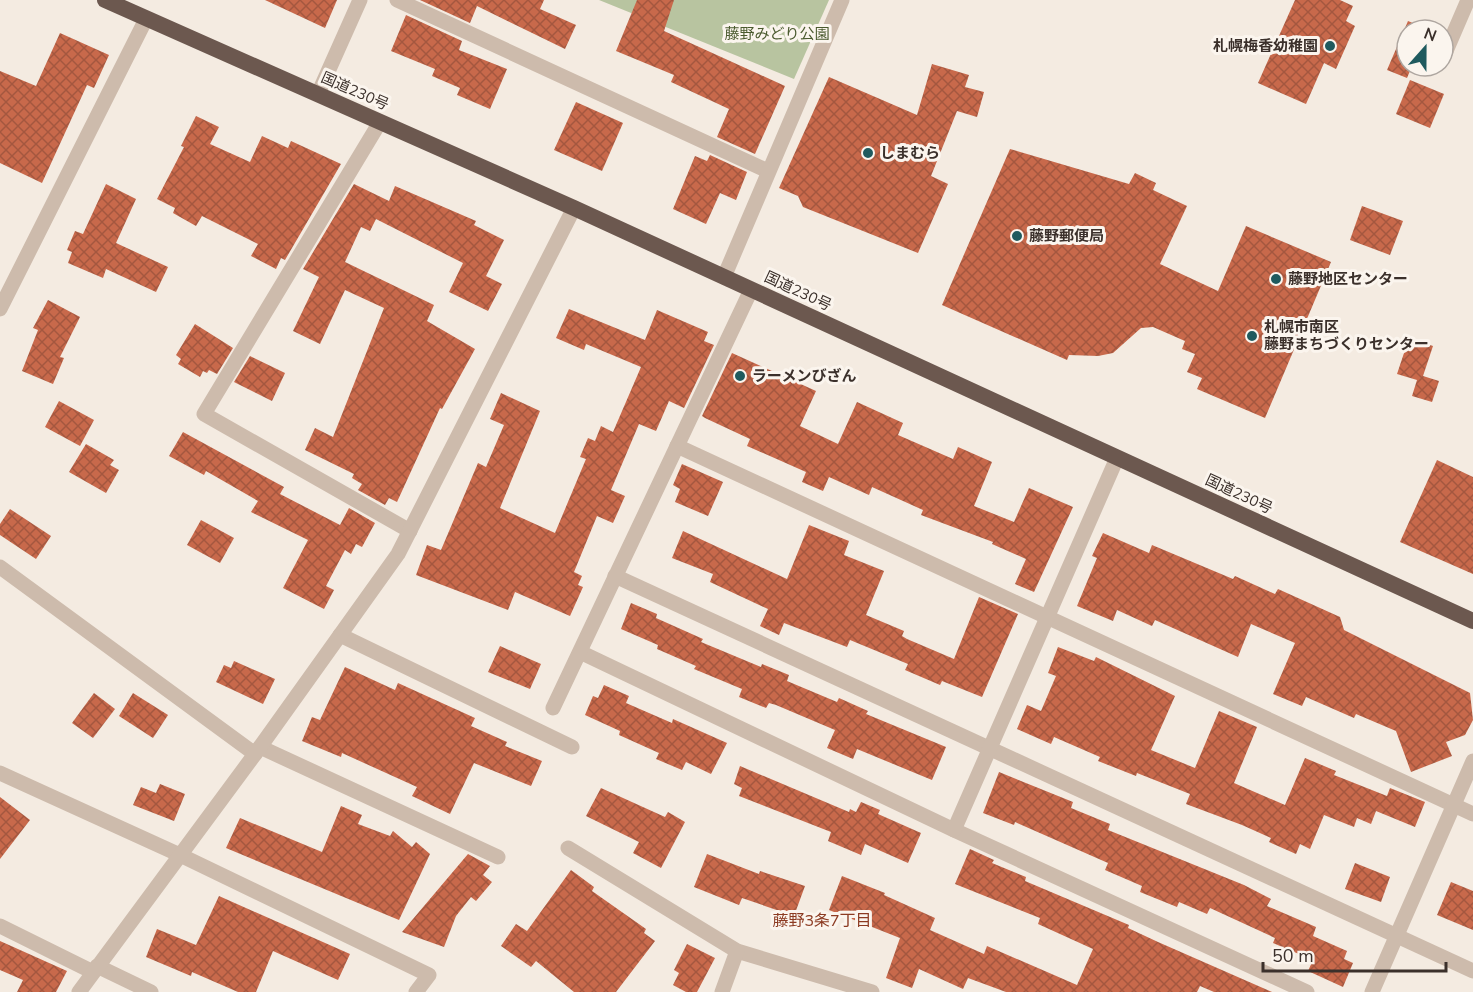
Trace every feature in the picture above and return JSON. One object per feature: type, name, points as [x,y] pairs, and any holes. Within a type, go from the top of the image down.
[{"type":"highway","name":"国道230号","points":[[105,0],[574,208],[1473,621]]},
{"type":"street","points":[[318,94],[360,0]]},
{"type":"street","points":[[397,0],[768,171]]},
{"type":"street","points":[[724,277],[842,0]]},
{"type":"street","points":[[1455,30],[1468,0]]},
{"type":"street","points":[[0,309],[146,18]]},
{"type":"street","points":[[380,122],[204,414],[410,531]]},
{"type":"street","points":[[79,992],[257,751],[398,554],[574,208]]},
{"type":"street","points":[[553,708],[751,290]]},
{"type":"street","points":[[677,446],[1048,615],[1473,814]]},
{"type":"street","points":[[954,830],[1117,458]]},
{"type":"street","points":[[0,567],[257,751],[498,857]]},
{"type":"street","points":[[615,576],[1473,971]]},
{"type":"street","points":[[340,635],[572,747]]},
{"type":"street","points":[[580,652],[954,830],[1307,992]]},
{"type":"street","points":[[1372,992],[1473,761]]},
{"type":"street","points":[[0,773],[180,855],[429,975],[416,992]]},
{"type":"street","points":[[568,848],[737,951],[872,992]]},
{"type":"street","points":[[0,926],[151,992]]},
{"type":"street","points":[[722,992],[737,951]]},
{"type":"green space","name":"藤野みどり公園","points":[[599,0],[829,0],[794,79]]},
{"type":"building","points":[[265,0],[337,0],[325,28]]},
{"type":"building","points":[[420,0],[544,0],[540,9],[576,25],[565,49],[477,6],[470,23]]},
{"type":"building","points":[[637,0],[674,0],[664,31],[785,86],[755,154],[717,137],[729,109],[671,82],[674,75],[616,51]]},
{"type":"building","points":[[1295,0],[1340,0],[1353,6],[1346,21],[1355,26],[1336,69],[1324,63],[1306,104],[1258,83]]},
{"type":"building","points":[[406,15],[462,41],[459,50],[507,69],[490,109],[457,95],[460,88],[432,76],[435,69],[391,51]]},
{"type":"building","points":[[60,33],[109,55],[94,88],[87,85],[42,183],[0,163],[0,71],[36,86]]},
{"type":"building","points":[[1395,51],[1395,73],[1387,70]]},
{"type":"building","name":"しまむら","points":[[932,64],[969,75],[965,87],[984,92],[977,117],[957,111],[931,176],[948,184],[918,253],[803,207],[798,196],[779,188],[829,77],[917,115]]},
{"type":"building","points":[[1410,80],[1444,94],[1430,128],[1396,114]]},
{"type":"building","points":[[576,102],[623,123],[602,171],[554,150]]},
{"type":"building","points":[[196,116],[219,127],[210,144],[250,162],[262,136],[288,148],[291,141],[341,164],[285,260],[281,258],[276,269],[251,256],[258,244],[202,216],[196,226],[173,213],[175,208],[157,199],[184,147],[181,146]]},
{"type":"building","points":[[1010,149],[1129,184],[1135,173],[1156,183],[1153,190],[1187,206],[1160,264],[1218,291],[1246,226],[1331,262],[1265,418],[1197,389],[1202,378],[1187,372],[1195,354],[1182,349],[1185,341],[1153,327],[1141,328],[1113,353],[1098,356],[1069,355],[1067,360],[942,305]]},
{"type":"building","points":[[710,155],[747,172],[736,200],[720,193],[706,224],[673,209],[695,156],[707,161]]},
{"type":"building","points":[[106,184],[136,199],[116,243],[168,267],[156,292],[106,269],[103,278],[68,263],[72,252],[67,250],[75,231],[83,234]]},
{"type":"building","points":[[354,184],[389,201],[395,186],[476,221],[474,225],[504,240],[486,276],[502,284],[488,311],[449,292],[463,263],[376,219],[370,231],[361,227],[345,262],[434,305],[427,321],[475,349],[442,409],[440,408],[397,502],[389,498],[385,505],[358,490],[362,484],[352,478],[354,474],[305,450],[315,428],[333,437],[384,308],[345,290],[320,344],[293,331],[319,277],[303,269]]},
{"type":"building","points":[[1362,206],[1403,221],[1390,255],[1350,240]]},
{"type":"building","points":[[48,300],[80,317],[60,357],[64,358],[53,384],[22,371],[38,330],[33,328]]},
{"type":"building","points":[[569,309],[645,340],[657,310],[708,332],[704,341],[714,345],[684,408],[669,401],[656,431],[639,424],[611,490],[625,496],[613,523],[597,516],[574,572],[582,576],[578,585],[583,587],[570,616],[515,592],[508,610],[416,575],[427,545],[441,550],[478,463],[486,467],[504,425],[490,419],[501,393],[540,411],[500,508],[555,533],[586,459],[580,457],[588,438],[595,441],[601,426],[613,432],[641,367],[586,344],[584,350],[556,338]]},
{"type":"building","points":[[195,324],[233,348],[217,374],[209,370],[207,373],[203,371],[200,377],[178,364],[181,359],[176,355]]},
{"type":"building","points":[[1409,338],[1433,346],[1423,376],[1439,381],[1432,402],[1412,396],[1417,380],[1397,374]]},
{"type":"building","points":[[732,353],[816,391],[800,426],[838,444],[857,402],[903,423],[898,435],[953,459],[958,447],[992,462],[974,506],[1014,522],[1029,488],[1073,507],[1034,592],[1015,584],[1026,559],[992,544],[993,542],[921,515],[923,510],[872,487],[869,495],[829,477],[823,491],[802,482],[806,472],[747,446],[750,439],[702,416]]},
{"type":"building","points":[[250,356],[285,373],[272,401],[234,382]]},
{"type":"building","points":[[59,401],[94,420],[80,446],[45,427]]},
{"type":"building","points":[[183,432],[284,487],[280,494],[340,525],[349,508],[375,523],[362,547],[356,544],[351,554],[345,550],[326,586],[334,590],[324,609],[283,588],[308,540],[251,512],[258,501],[206,471],[204,475],[169,456]]},
{"type":"building","points":[[86,444],[114,460],[110,465],[119,470],[106,493],[69,472]]},
{"type":"building","points":[[1437,460],[1473,477],[1473,574],[1400,542]]},
{"type":"building","points":[[682,464],[723,482],[708,516],[675,502],[680,489],[673,485]]},
{"type":"building","points":[[10,509],[51,536],[36,559],[0,535],[0,524]]},
{"type":"building","points":[[201,520],[234,538],[220,563],[187,545]]},
{"type":"building","points":[[809,525],[849,541],[844,555],[884,571],[866,615],[904,631],[902,636],[907,639],[954,659],[979,597],[1018,614],[982,697],[942,681],[940,685],[905,670],[908,664],[850,640],[847,647],[784,623],[779,635],[760,626],[768,609],[710,582],[713,574],[672,558],[683,531],[787,579]]},
{"type":"building","points":[[1103,533],[1149,553],[1152,545],[1233,579],[1235,576],[1275,594],[1278,589],[1340,617],[1344,630],[1470,693],[1473,720],[1465,735],[1446,742],[1452,756],[1411,772],[1396,731],[1356,714],[1354,718],[1306,697],[1302,706],[1273,694],[1295,643],[1251,624],[1238,657],[1155,620],[1152,626],[1117,610],[1113,621],[1077,606],[1097,558],[1092,556]]},
{"type":"building","points":[[631,603],[657,614],[656,618],[703,639],[701,642],[761,667],[762,664],[789,675],[787,681],[837,702],[839,698],[868,711],[866,714],[946,747],[932,780],[857,749],[853,759],[827,748],[835,730],[776,705],[769,703],[766,708],[739,697],[742,689],[694,669],[696,666],[657,649],[658,645],[621,629]]},
{"type":"building","points":[[500,646],[541,664],[530,689],[488,672]]},
{"type":"building","points":[[1058,647],[1094,661],[1096,657],[1175,696],[1151,750],[1195,768],[1219,711],[1257,727],[1234,783],[1285,805],[1305,758],[1336,771],[1334,775],[1387,796],[1390,788],[1425,802],[1415,827],[1376,811],[1371,824],[1357,818],[1354,827],[1324,815],[1310,849],[1300,844],[1296,854],[1269,842],[1271,838],[1186,804],[1190,794],[1137,773],[1136,776],[1098,761],[1100,757],[1054,737],[1051,744],[1017,729],[1027,705],[1041,711],[1056,676],[1048,673]]},
{"type":"building","points":[[234,661],[275,679],[263,704],[216,682],[224,665],[231,668]]},
{"type":"building","points":[[345,667],[395,690],[398,683],[475,718],[471,726],[507,742],[505,746],[542,761],[531,786],[474,763],[450,814],[412,796],[417,787],[342,753],[341,757],[302,741],[312,717],[320,720]]},
{"type":"building","points":[[604,685],[629,696],[626,703],[672,723],[673,719],[727,743],[711,774],[686,762],[682,770],[656,759],[659,753],[619,735],[620,731],[585,715],[593,696],[598,698]]},
{"type":"building","points":[[94,693],[115,709],[93,738],[72,723]]},
{"type":"building","points":[[133,693],[168,715],[153,738],[119,716]]},
{"type":"building","points":[[740,766],[849,812],[850,809],[856,812],[861,802],[880,810],[878,814],[921,833],[908,863],[865,844],[861,855],[828,841],[831,832],[739,796],[742,788],[734,784]]},
{"type":"building","points":[[999,772],[1073,802],[1071,808],[1110,824],[1108,830],[1244,885],[1271,899],[1267,906],[1316,927],[1313,936],[1347,951],[1344,959],[1353,963],[1343,987],[1308,971],[1313,960],[1273,943],[1275,938],[1210,908],[1207,914],[1179,902],[1177,907],[1140,892],[1142,886],[1105,870],[1108,863],[1015,822],[1014,825],[983,813]]},
{"type":"building","points":[[160,784],[185,794],[174,821],[133,805],[141,787],[156,793]]},
{"type":"building","points":[[601,788],[665,817],[668,812],[685,822],[661,868],[633,853],[639,842],[586,816]]},
{"type":"building","points":[[0,797],[30,820],[0,859]]},
{"type":"building","points":[[341,806],[362,815],[358,824],[390,836],[393,831],[412,847],[416,842],[430,854],[399,920],[226,848],[240,818],[322,852]]},
{"type":"building","points":[[970,849],[994,860],[992,863],[1026,877],[1025,881],[1129,925],[1128,928],[1272,992],[1214,992],[1200,986],[1197,992],[1006,992],[968,978],[963,989],[919,969],[912,988],[886,978],[900,938],[829,910],[842,876],[885,893],[884,895],[935,918],[930,930],[984,954],[987,946],[1077,985],[1093,949],[1038,924],[1040,918],[955,884]]},
{"type":"building","points":[[468,854],[490,866],[483,875],[492,882],[476,901],[471,897],[456,916],[444,947],[402,932]]},
{"type":"building","points":[[707,854],[759,874],[760,871],[805,886],[794,916],[742,898],[739,905],[694,887]]},
{"type":"building","points":[[1355,863],[1390,877],[1381,902],[1345,889]]},
{"type":"building","points":[[571,870],[594,887],[592,891],[646,929],[644,933],[655,941],[616,992],[574,992],[536,961],[531,967],[501,946],[516,924],[527,931]]},
{"type":"building","points":[[1451,882],[1473,891],[1473,930],[1437,915]]},
{"type":"building","points":[[219,896],[350,954],[338,980],[273,951],[256,992],[238,992],[192,972],[191,976],[146,957],[157,929],[196,945]]},
{"type":"building","points":[[0,941],[67,971],[56,992],[17,992],[23,980],[0,970]]},
{"type":"building","points":[[687,944],[715,958],[697,992],[686,992],[673,985],[679,973],[674,970]]},
{"type":"place","name":"札幌梅香幼稚園","points":[[1330,46]]},
{"type":"place","name":"しまむら","points":[[868,153]]},
{"type":"place","name":"藤野郵便局","points":[[1017,236]]},
{"type":"place","name":"藤野地区センター","points":[[1276,279]]},
{"type":"place","name":"札幌市南区 藤野まちづくりセンター","points":[[1252,336]]},
{"type":"place","name":"ラーメンびざん","points":[[740,376]]},
{"type":"district","name":"藤野3条7丁目","points":[[822,920]]}]
